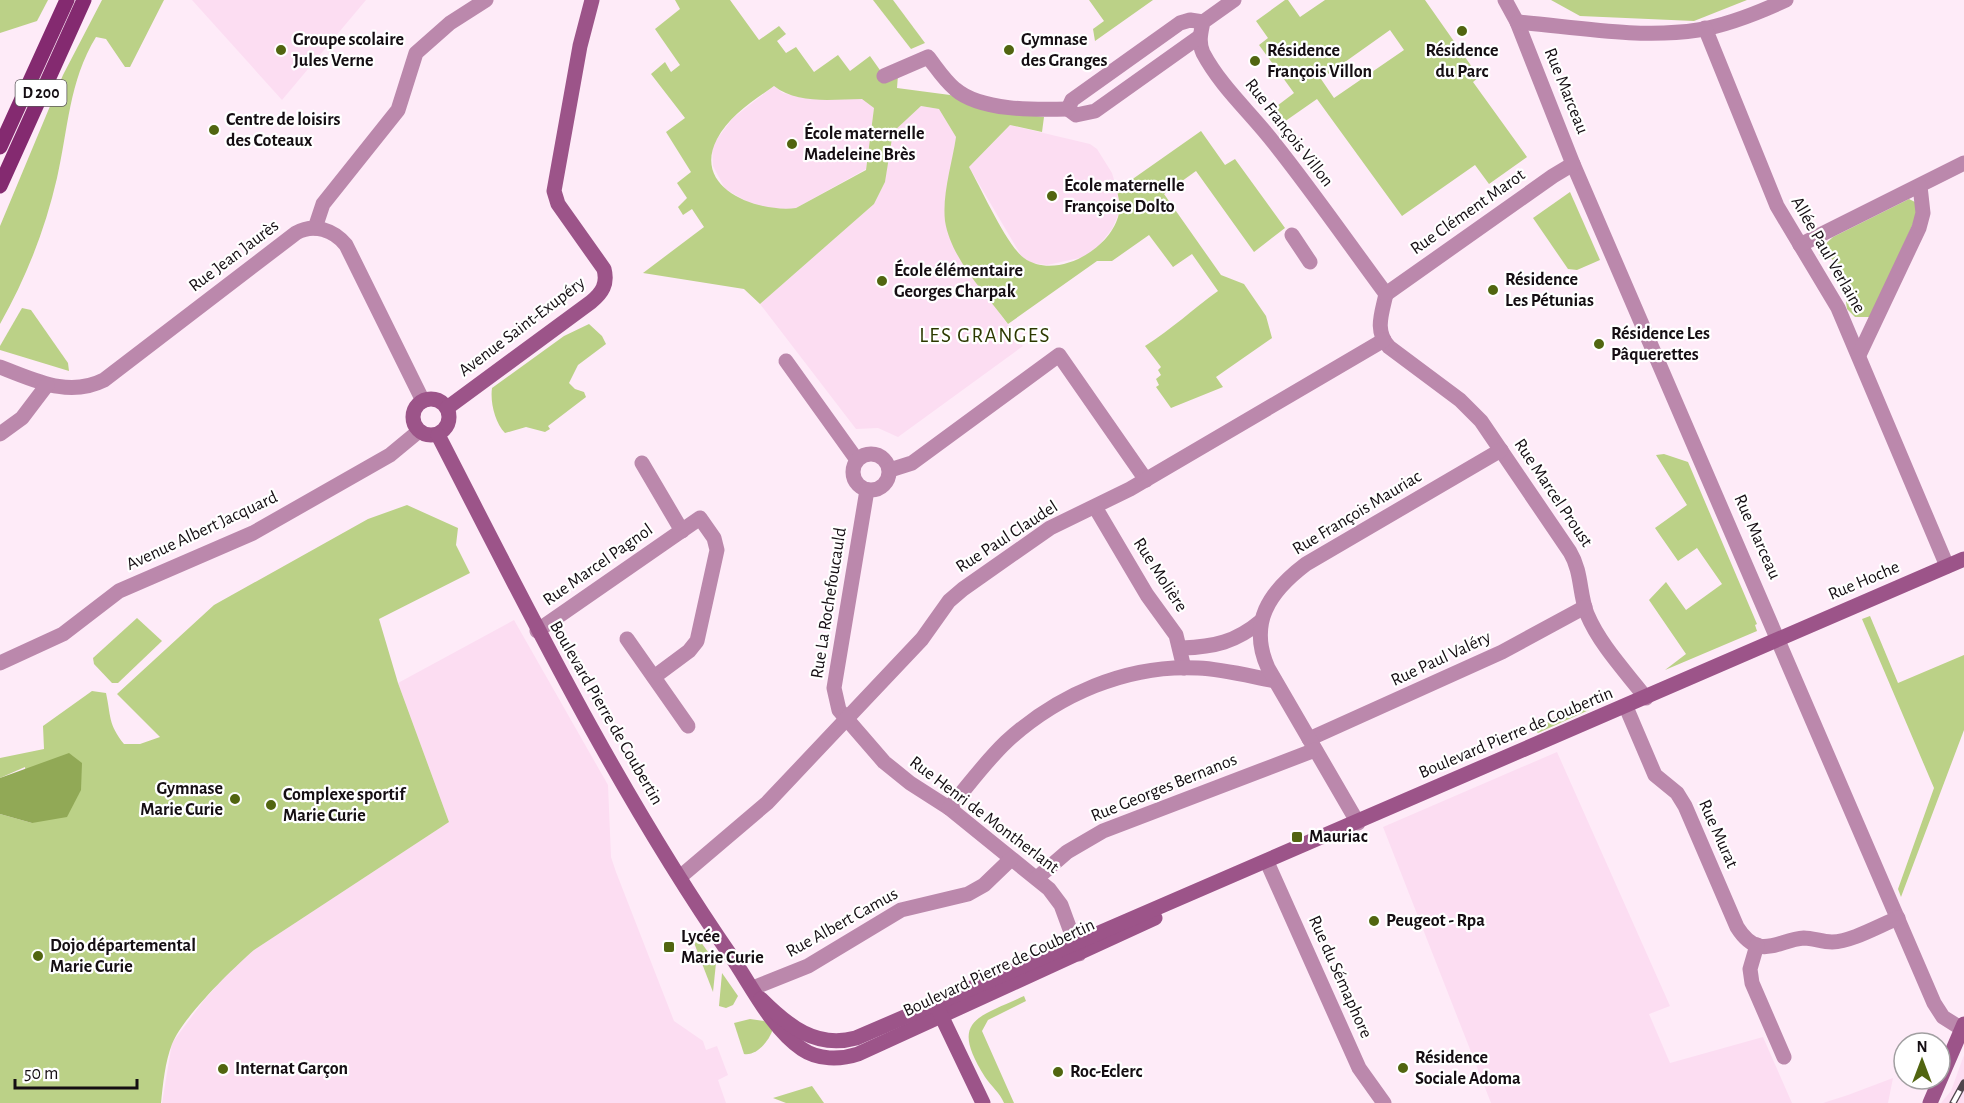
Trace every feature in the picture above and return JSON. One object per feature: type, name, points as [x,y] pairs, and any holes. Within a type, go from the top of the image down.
[{"type":"main road","name":"D 200","points":[[0,147],[68,0]]},
{"type":"main road","name":"D 200","points":[[0,186],[84,0]]},
{"type":"street","points":[[423,401],[349,250],[333,233],[315,228],[323,204],[394,116],[402,101],[416,53],[450,23],[486,0]]},
{"type":"street","name":"Avenue Saint-Exupéry","points":[[447,408],[591,302],[604,288],[606,282],[604,269],[558,204],[554,191],[583,32],[592,0]]},
{"type":"street","points":[[884,76],[928,57],[954,88],[967,96],[1002,106],[1068,109],[1076,115],[1095,111],[1199,37],[1203,22],[1217,6],[1234,0]]},
{"type":"street","name":"Rue Marceau","points":[[1505,0],[1517,22],[1573,164],[1939,1011],[1949,1022],[1963,1026],[1941,1082],[1930,1103]]},
{"type":"street","points":[[1517,22],[1654,32],[1705,28],[1786,0]]},
{"type":"street","points":[[1068,109],[1072,100],[1180,23],[1190,20],[1203,22]]},
{"type":"street","name":"Allée Paul Verlaine","points":[[1705,28],[1776,206],[1838,308],[1947,566]]},
{"type":"street","name":"Rue François Villon","points":[[1199,37],[1202,51],[1244,110],[1273,141],[1386,294]]},
{"type":"street","points":[[1800,245],[1964,163]]},
{"type":"street","name":"Rue Clément Marot","points":[[1386,294],[1552,176],[1573,164]]},
{"type":"street","points":[[1859,355],[1919,228],[1923,213],[1920,186]]},
{"type":"street","name":"Rue Jean Jaurès","points":[[0,366],[47,385],[83,388],[104,380],[296,233],[315,228]]},
{"type":"street","points":[[1292,235],[1310,262]]},
{"type":"street","points":[[1384,340],[1379,327],[1386,294]]},
{"type":"street","name":"Rue Marcel Proust","points":[[1384,340],[1468,407],[1501,450],[1575,560],[1585,607],[1598,633],[1646,698]]},
{"type":"street","name":"Rue Paul Claudel","points":[[680,877],[767,803],[922,639],[954,596],[1050,528],[1146,480],[1384,340]]},
{"type":"street","points":[[890,470],[912,463],[1059,355],[1146,480]]},
{"type":"street","points":[[786,362],[857,460]]},
{"type":"street","points":[[0,434],[22,418],[47,385]]},
{"type":"street","points":[[435,399],[447,408],[449,422],[445,430],[438,435],[429,436],[419,431],[414,423],[413,414],[423,401],[435,399]]},
{"type":"street","name":"Avenue Albert Jacquard","points":[[0,663],[63,634],[119,591],[253,533],[390,455],[419,431]]},
{"type":"street","name":"Boulevard Pierre de Coubertin","points":[[438,435],[537,632],[618,776],[680,877],[757,993],[797,1031],[813,1038],[839,1041],[938,1011],[1268,862],[1780,639]]},
{"type":"street","name":"Rue François Mauriac","points":[[1358,823],[1275,681],[1261,650],[1261,621],[1273,596],[1288,578],[1306,564],[1501,450]]},
{"type":"street","points":[[866,454],[877,454],[886,460],[890,470],[885,484],[877,490],[867,490],[859,486],[853,478],[853,469],[857,460],[866,454]]},
{"type":"street","name":"Rue Marcel Pagnol","points":[[642,463],[682,531]]},
{"type":"street","name":"Rue La Rochefoucauld","points":[[847,718],[836,704],[834,688],[867,490]]},
{"type":"street","name":"Rue Molière","points":[[1095,507],[1147,595],[1176,635],[1182,648],[1184,668]]},
{"type":"street","name":"Rue Marcel Pagnol","points":[[537,632],[700,518],[714,538],[717,555],[699,632],[693,647],[654,677]]},
{"type":"street","name":"Rue Hoche","points":[[1780,639],[1964,559]]},
{"type":"street","name":"Rue Paul Valéry","points":[[1312,745],[1495,656],[1585,607]]},
{"type":"street","points":[[1182,648],[1222,645],[1246,634],[1261,621]]},
{"type":"street","points":[[627,639],[688,726]]},
{"type":"street","points":[[949,808],[1002,747],[1051,708],[1096,685],[1148,671],[1184,668],[1223,671],[1275,681]]},
{"type":"street","name":"Rue Murat","points":[[1626,707],[1655,775],[1677,793],[1685,806],[1737,927],[1746,938],[1757,945]]},
{"type":"street","name":"Rue Henri de Montherlant","points":[[847,718],[892,769],[949,808],[1037,878],[1061,905],[1077,948]]},
{"type":"street","name":"Rue Georges Bernanos","points":[[1037,878],[1067,852],[1103,831],[1312,745]]},
{"type":"street","name":"Rue Albert Camus","points":[[757,993],[808,966],[901,909],[968,894],[984,885],[1011,859]]},
{"type":"street","name":"Rue du Sémaphore","points":[[1268,862],[1359,1068],[1384,1103]]},
{"type":"street","points":[[1784,1057],[1752,983],[1750,969],[1757,945],[1772,947],[1802,938],[1837,941],[1898,918]]},
{"type":"street","points":[[938,1011],[983,1103]]},
{"type":"shaded area","points":[[0,0],[48,0],[37,21],[0,33]]},
{"type":"shaded area","points":[[102,0],[164,0],[130,67],[125,67],[106,39],[96,37],[87,54],[70,106],[57,178],[41,235],[0,324],[0,226],[63,75]]},
{"type":"shaded area","name":"Groupe scolaire Jules Verne","points":[[192,0],[366,0],[282,100]]},
{"type":"shaded area","points":[[675,0],[730,0],[759,40],[779,26],[786,34],[777,41],[786,53],[796,47],[814,72],[838,55],[850,71],[870,56],[887,80],[898,75],[897,88],[950,95],[995,111],[1044,117],[1042,132],[1010,125],[969,167],[1017,252],[1037,264],[1051,266],[1066,263],[1081,258],[1094,249],[1106,238],[1114,226],[1120,210],[1117,190],[1201,131],[1225,165],[1235,159],[1285,228],[1254,252],[1196,171],[1164,194],[1221,275],[1244,284],[1266,316],[1272,338],[1216,377],[1223,387],[1171,408],[1156,387],[1159,385],[1156,379],[1161,375],[1158,370],[1161,367],[1145,346],[1218,291],[1192,254],[1173,267],[1149,235],[1112,261],[1097,261],[1008,324],[970,276],[954,249],[944,211],[956,137],[939,109],[921,106],[893,132],[885,182],[874,204],[760,304],[744,289],[643,273],[704,227],[692,209],[683,215],[678,207],[687,198],[677,183],[691,172],[666,132],[685,118],[651,74],[665,62],[671,72],[680,65],[655,29],[680,9]],"holes":[[[774,86],[784,92],[816,100],[862,99],[874,108],[866,170],[796,208],[781,209],[748,202],[733,194],[721,184],[713,172],[711,157],[717,139],[735,116]]]},
{"type":"shaded area","points":[[873,0],[893,0],[925,43],[911,49]]},
{"type":"shaded area","points":[[1089,0],[1153,0],[1095,41],[1093,29],[1104,21]]},
{"type":"shaded area","points":[[1285,0],[1288,0],[1300,17],[1325,0],[1425,0],[1479,77],[1473,82],[1527,157],[1489,184],[1475,165],[1402,216],[1317,99],[1284,122],[1273,109],[1294,93],[1259,45],[1268,38],[1256,21]],"holes":[[[1390,30],[1404,50],[1334,98],[1321,79]]]},
{"type":"shaded area","points":[[1551,0],[1747,0],[1694,21],[1580,16]]},
{"type":"shaded area","name":"École maternelle Madeleine Brès","points":[[774,86],[783,93],[803,98],[862,98],[874,108],[866,169],[796,208],[755,206],[725,189],[713,166],[712,149],[733,118]]},
{"type":"shaded area","name":"École élémentaire Georges Charpak","points":[[921,106],[939,109],[956,137],[945,209],[951,239],[961,259],[1023,346],[898,437],[878,428],[856,429],[760,304],[874,204],[885,182],[892,132]]},
{"type":"shaded area","name":"École maternelle Françoise Dolto","points":[[1010,125],[1090,144],[1097,149],[1112,173],[1117,190],[1119,213],[1112,229],[1097,248],[1084,257],[1047,265],[1032,263],[1022,257],[969,167]]},
{"type":"shaded area","points":[[1570,192],[1600,260],[1577,270],[1568,269],[1533,218]]},
{"type":"shaded area","points":[[1909,199],[1915,202],[1917,215],[1871,317],[1855,317],[1847,309],[1846,302],[1852,293],[1832,259],[1819,255],[1819,250],[1833,237]]},
{"type":"shaded area","points":[[22,308],[31,310],[68,363],[69,371],[0,350],[0,346]]},
{"type":"shaded area","points":[[589,324],[602,336],[606,344],[578,365],[569,383],[575,389],[584,392],[586,397],[548,426],[550,429],[545,432],[526,427],[505,433],[498,424],[494,412],[492,388],[564,336]]},
{"type":"shaded area","points":[[1664,454],[1688,462],[1757,624],[1755,625],[1757,631],[1665,670],[1686,654],[1649,600],[1666,582],[1686,610],[1722,584],[1697,548],[1678,561],[1655,528],[1687,505],[1656,455]]},
{"type":"shaded area","name":"Complexe sportif Marie Curie","points":[[407,505],[458,528],[456,545],[470,573],[379,619],[398,683],[449,822],[254,950],[233,969],[186,1021],[172,1044],[161,1103],[0,1103],[0,814],[32,823],[25,767],[0,778],[0,758],[44,749],[43,726],[92,691],[106,693],[113,725],[124,744],[140,744],[160,737],[117,694],[214,605],[368,519]]},
{"type":"shaded area","points":[[1870,616],[1898,683],[1964,655],[1964,730],[1901,897],[1898,889],[1934,788],[1862,619]]},
{"type":"shaded area","points":[[137,618],[162,641],[118,683],[112,683],[94,664],[93,658]]},
{"type":"shaded area","points":[[514,620],[608,785],[611,857],[616,872],[674,1021],[703,1041],[706,1050],[717,1046],[728,1075],[718,1080],[726,1103],[162,1103],[172,1043],[204,1000],[232,969],[254,950],[449,822],[398,683]]},
{"type":"shaded area","points":[[1585,704],[1589,710],[1538,733],[1533,728],[1542,723],[1544,725],[1567,709],[1571,714]]},
{"type":"shaded area","points":[[1557,752],[1670,1006],[1649,1014],[1670,1063],[1763,1037],[1792,1103],[1491,1103],[1383,827]]},
{"type":"shaded area","points":[[69,753],[82,763],[81,790],[67,817],[32,823],[0,814],[0,778]]},
{"type":"shaded area","points":[[695,934],[716,963],[713,992],[691,935]]},
{"type":"shaded area","points":[[722,973],[738,996],[733,1005],[726,1008],[719,1006]]},
{"type":"shaded area","points":[[1024,996],[1026,1001],[988,1020],[982,1031],[1014,1103],[1004,1103],[974,1058],[969,1043],[969,1032],[973,1023],[982,1016]]},
{"type":"shaded area","points":[[750,1019],[764,1021],[773,1029],[762,1047],[753,1053],[744,1054],[734,1023]]},
{"type":"shaded area","points":[[1964,1055],[1964,1103],[1941,1103],[1952,1088]]},
{"type":"shaded area","points":[[1892,1078],[1888,1103],[1823,1103]]},
{"type":"shaded area","points":[[812,1086],[824,1103],[786,1103],[773,1098]]},
{"type":"railway","points":[[1953,1103],[1964,1083]]},
{"type":"place","name":"Résidence du Parc","points":[[1462,31]]},
{"type":"place","name":"Groupe scolaire Jules Verne","points":[[281,50]]},
{"type":"place","name":"Gymnase des Granges","points":[[1009,50]]},
{"type":"place","name":"Résidence François Villon","points":[[1255,61]]},
{"type":"place","name":"Centre de loisirs des Coteaux","points":[[214,130]]},
{"type":"place","name":"École maternelle Madeleine Brès","points":[[792,144]]},
{"type":"place","name":"École maternelle Françoise Dolto","points":[[1052,196]]},
{"type":"place","name":"École élémentaire Georges Charpak","points":[[882,281]]},
{"type":"place","name":"Résidence Les Pétunias","points":[[1493,290]]},
{"type":"place","name":"Résidence Les Pâquerettes","points":[[1599,344]]},
{"type":"place","name":"Gymnase Marie Curie","points":[[235,799]]},
{"type":"place","name":"Complexe sportif Marie Curie","points":[[271,805]]},
{"type":"place","name":"Mauriac","points":[[1297,837]]},
{"type":"place","name":"Peugeot - Rpa","points":[[1374,921]]},
{"type":"place","name":"Lycée Marie Curie","points":[[669,947]]},
{"type":"place","name":"Dojo départemental Marie Curie","points":[[38,956]]},
{"type":"place","name":"Résidence Sociale Adoma","points":[[1403,1068]]},
{"type":"place","name":"Internat Garçon","points":[[223,1069]]},
{"type":"place","name":"Roc-Eclerc","points":[[1058,1072]]},
{"type":"district","name":"LES GRANGES","points":[[985,335]]}]
